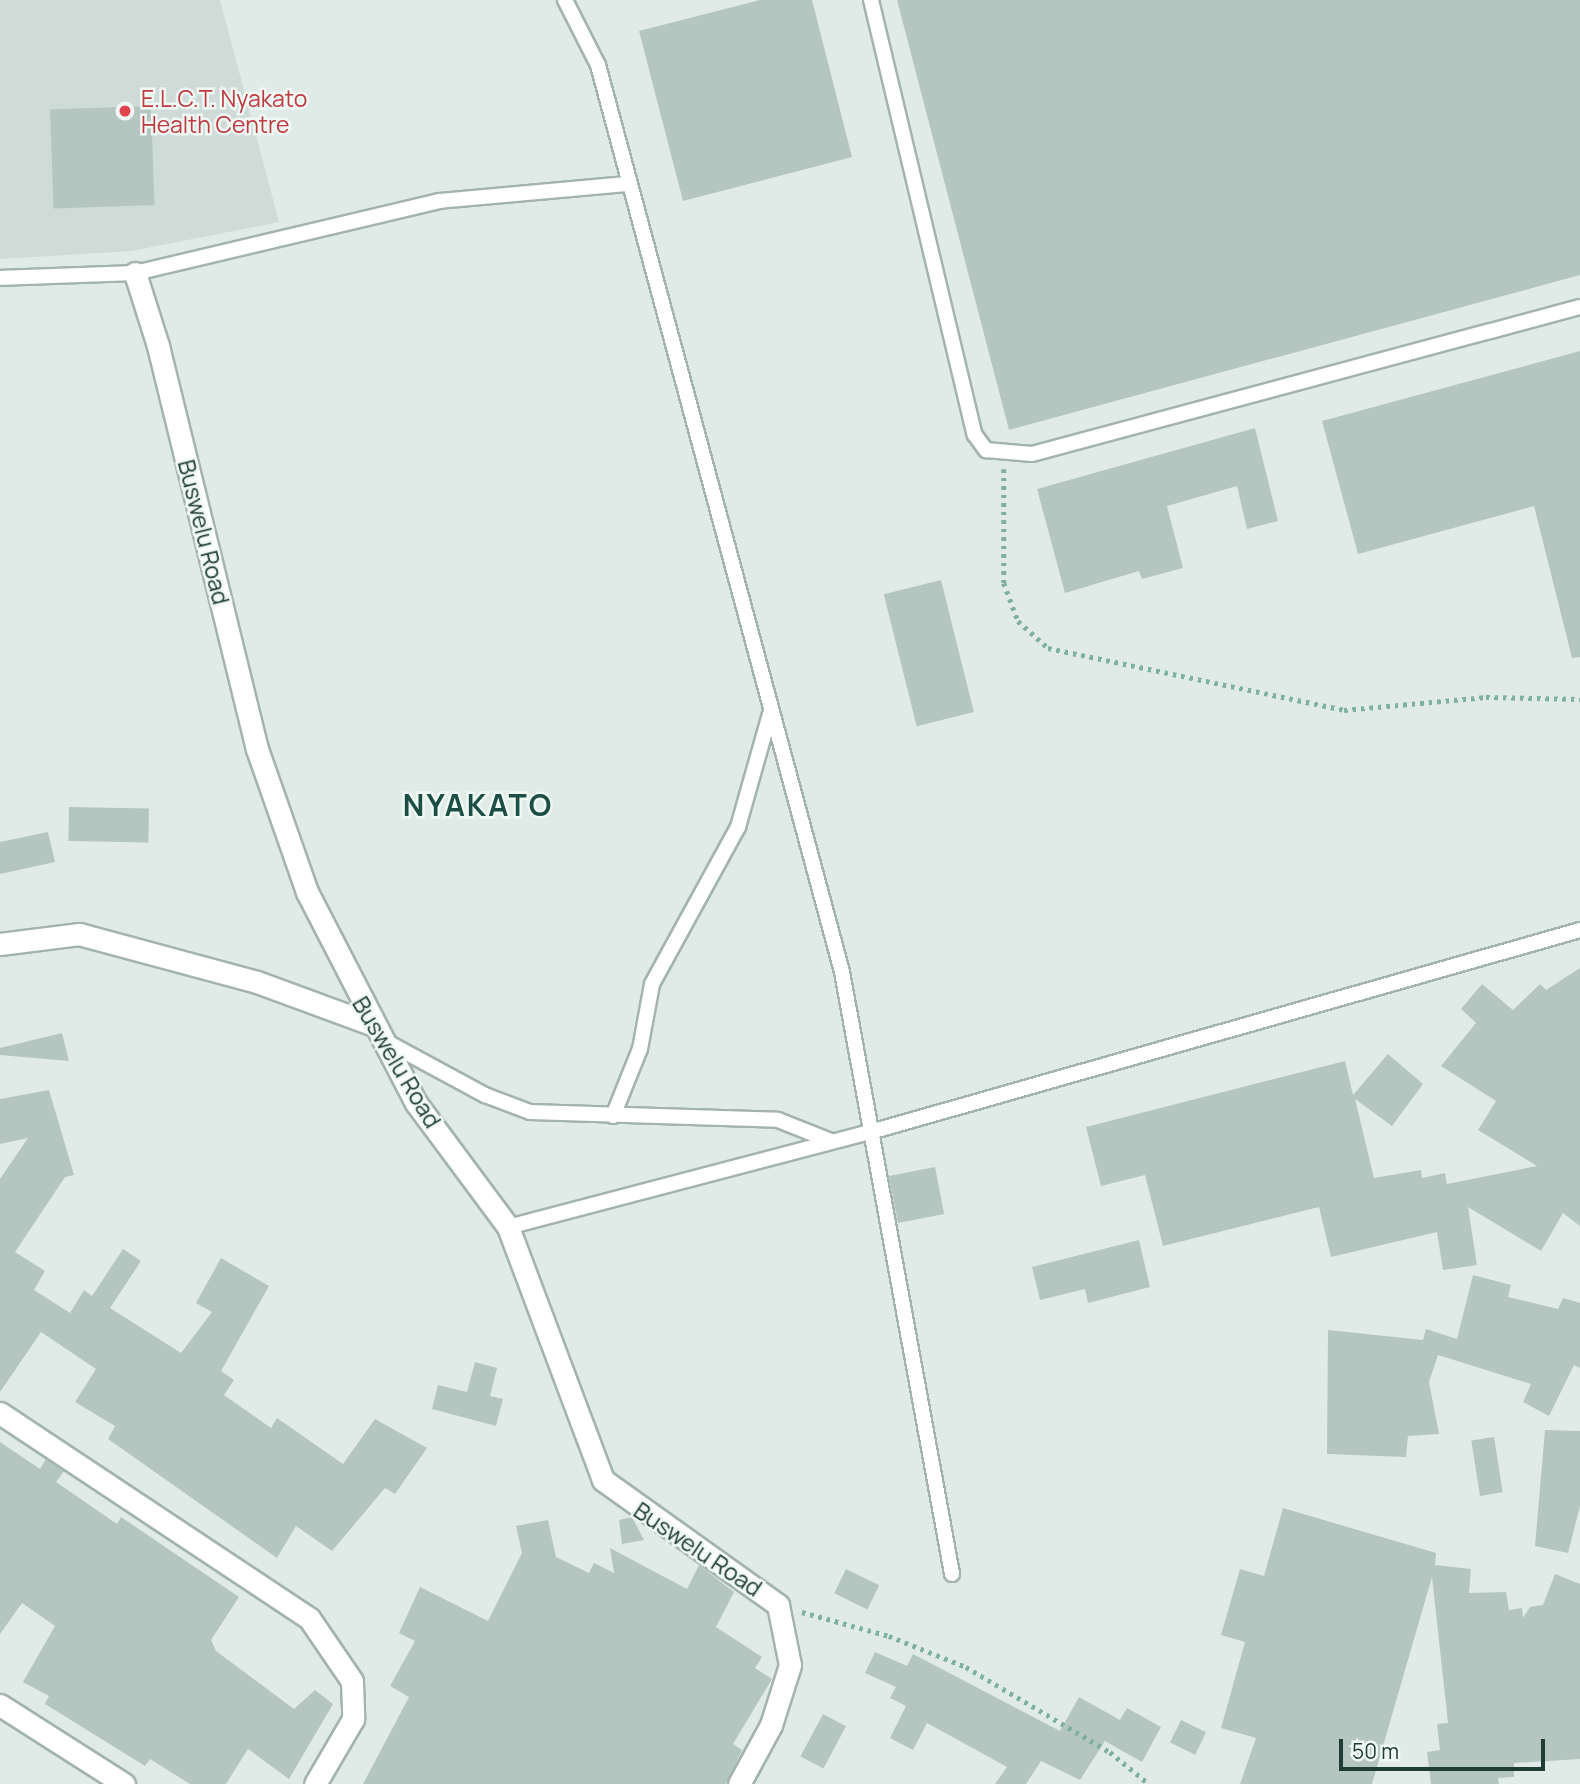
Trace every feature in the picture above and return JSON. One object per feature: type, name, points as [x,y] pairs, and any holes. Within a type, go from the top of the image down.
[{"type":"street","name":"Buswelu Road","points":[[135,273],[159,346],[257,749],[307,892],[374,1030],[416,1102],[508,1227],[603,1480],[778,1605],[790,1665],[771,1725],[739,1784]]},
{"type":"street","points":[[0,944],[79,934],[245,978],[374,1030]]},
{"type":"street","points":[[0,1413],[309,1618],[352,1681],[352,1719],[315,1784]]},
{"type":"street","points":[[0,1704],[124,1784]]},
{"type":"lane","points":[[565,0],[598,65],[625,184],[842,972],[867,1133],[952,1574]]},
{"type":"lane","points":[[871,0],[975,435],[986,450],[1004,456],[1032,454],[1580,307]]},
{"type":"lane","points":[[0,278],[135,273],[439,201],[625,184]]},
{"type":"lane","points":[[613,1116],[640,1049],[652,984],[671,939],[738,827],[771,710]]},
{"type":"lane","points":[[508,1227],[867,1133],[1580,930]]},
{"type":"lane","points":[[374,1030],[485,1095],[530,1111],[778,1120],[831,1141]]},
{"type":"path","points":[[1004,456],[1004,583],[1018,621],[1048,648],[1344,710],[1486,697],[1580,699]]},
{"type":"path","points":[[778,1605],[889,1636],[966,1667],[1110,1752],[1150,1784]]},
{"type":"shaded area","name":"E.L.C.T. Nyakato Health Centre","points":[[0,0],[220,0],[279,222],[132,251],[0,259]]},
{"type":"building","points":[[760,0],[812,0],[852,157],[683,201],[639,31]]},
{"type":"building","points":[[897,0],[1580,0],[1580,275],[1009,430]]},
{"type":"building","points":[[151,106],[154,205],[54,208],[50,110]]},
{"type":"building","points":[[1580,351],[1580,657],[1572,658],[1534,506],[1358,554],[1322,421]]},
{"type":"building","points":[[1255,428],[1278,521],[1247,529],[1237,486],[1167,506],[1183,568],[1142,579],[1139,571],[1065,593],[1037,489]]},
{"type":"building","points":[[941,580],[974,712],[917,726],[884,594]]},
{"type":"building","points":[[69,807],[149,808],[148,842],[68,841]]},
{"type":"building","points":[[48,832],[55,862],[0,874],[0,842]]},
{"type":"building","points":[[1580,968],[1580,1226],[1563,1213],[1541,1251],[1468,1207],[1477,1265],[1443,1270],[1437,1232],[1331,1257],[1319,1207],[1163,1246],[1145,1175],[1101,1186],[1086,1127],[1345,1061],[1353,1095],[1388,1054],[1423,1084],[1392,1126],[1355,1099],[1374,1178],[1421,1170],[1422,1178],[1445,1173],[1447,1184],[1537,1166],[1478,1130],[1496,1101],[1441,1066],[1476,1023],[1461,1009],[1482,984],[1513,1010],[1540,984],[1546,990]]},
{"type":"building","points":[[62,1033],[69,1061],[0,1055],[0,1048]]},
{"type":"building","points":[[49,1090],[74,1175],[65,1177],[15,1252],[45,1271],[34,1290],[70,1313],[84,1290],[92,1296],[123,1249],[141,1261],[110,1308],[181,1353],[212,1312],[196,1303],[221,1258],[269,1286],[221,1371],[234,1380],[224,1395],[271,1428],[277,1418],[343,1464],[375,1419],[427,1448],[395,1494],[385,1488],[332,1551],[296,1526],[277,1558],[108,1439],[115,1426],[75,1402],[96,1369],[41,1332],[0,1392],[0,1179],[28,1138],[0,1144],[0,1099]]},
{"type":"building","points":[[935,1167],[944,1214],[898,1223],[889,1176]]},
{"type":"building","points":[[1139,1240],[1150,1287],[1088,1303],[1085,1289],[1040,1300],[1032,1267]]},
{"type":"building","points":[[1473,1275],[1511,1285],[1508,1297],[1558,1309],[1563,1298],[1580,1303],[1580,1368],[1574,1365],[1549,1416],[1523,1402],[1531,1384],[1438,1355],[1429,1382],[1439,1434],[1408,1436],[1406,1457],[1327,1454],[1328,1330],[1423,1340],[1426,1329],[1457,1339]]},
{"type":"building","points":[[475,1362],[497,1368],[490,1396],[503,1399],[496,1426],[432,1409],[438,1385],[467,1392]]},
{"type":"building","points":[[1545,1430],[1580,1431],[1580,1506],[1568,1553],[1535,1546]]},
{"type":"building","points":[[1494,1437],[1503,1492],[1480,1496],[1471,1441]]},
{"type":"building","points":[[0,1442],[40,1469],[46,1459],[64,1471],[56,1482],[117,1524],[121,1517],[239,1597],[211,1640],[216,1651],[294,1709],[315,1690],[333,1704],[289,1779],[248,1749],[226,1784],[190,1784],[150,1759],[145,1766],[45,1704],[49,1696],[23,1682],[55,1626],[22,1603],[0,1634]]},
{"type":"building","points":[[1283,1508],[1436,1553],[1435,1565],[1471,1569],[1469,1593],[1506,1592],[1509,1610],[1522,1608],[1523,1618],[1530,1607],[1543,1605],[1555,1574],[1580,1584],[1580,1759],[1514,1763],[1514,1777],[1498,1778],[1499,1784],[1431,1784],[1427,1752],[1440,1750],[1437,1724],[1448,1723],[1432,1577],[1372,1784],[1240,1784],[1256,1738],[1221,1728],[1245,1642],[1221,1635],[1240,1569],[1264,1576]]},
{"type":"building","points":[[632,1517],[644,1540],[622,1544],[619,1520]]},
{"type":"building","points":[[548,1520],[556,1557],[589,1573],[594,1563],[614,1573],[610,1548],[687,1589],[699,1565],[734,1592],[716,1627],[762,1657],[755,1668],[772,1679],[733,1744],[742,1750],[726,1784],[363,1784],[409,1697],[390,1686],[415,1641],[399,1633],[420,1587],[488,1621],[522,1553],[516,1526]]},
{"type":"building","points":[[846,1569],[879,1585],[867,1609],[834,1593]]},
{"type":"building","points":[[875,1652],[907,1666],[913,1654],[1060,1731],[1079,1697],[1120,1720],[1127,1708],[1161,1727],[1142,1762],[1105,1741],[1080,1780],[1041,1761],[1026,1784],[995,1784],[1007,1767],[927,1723],[913,1750],[890,1738],[906,1706],[890,1698],[896,1687],[865,1673]]},
{"type":"building","points":[[823,1714],[846,1726],[823,1769],[800,1756]]},
{"type":"building","points":[[1181,1720],[1206,1732],[1195,1755],[1170,1742]]},
{"type":"place","name":"E.L.C.T. Nyakato Health Centre","points":[[125,111]]},
{"type":"district","name":"NYAKATO","points":[[478,805]]}]
